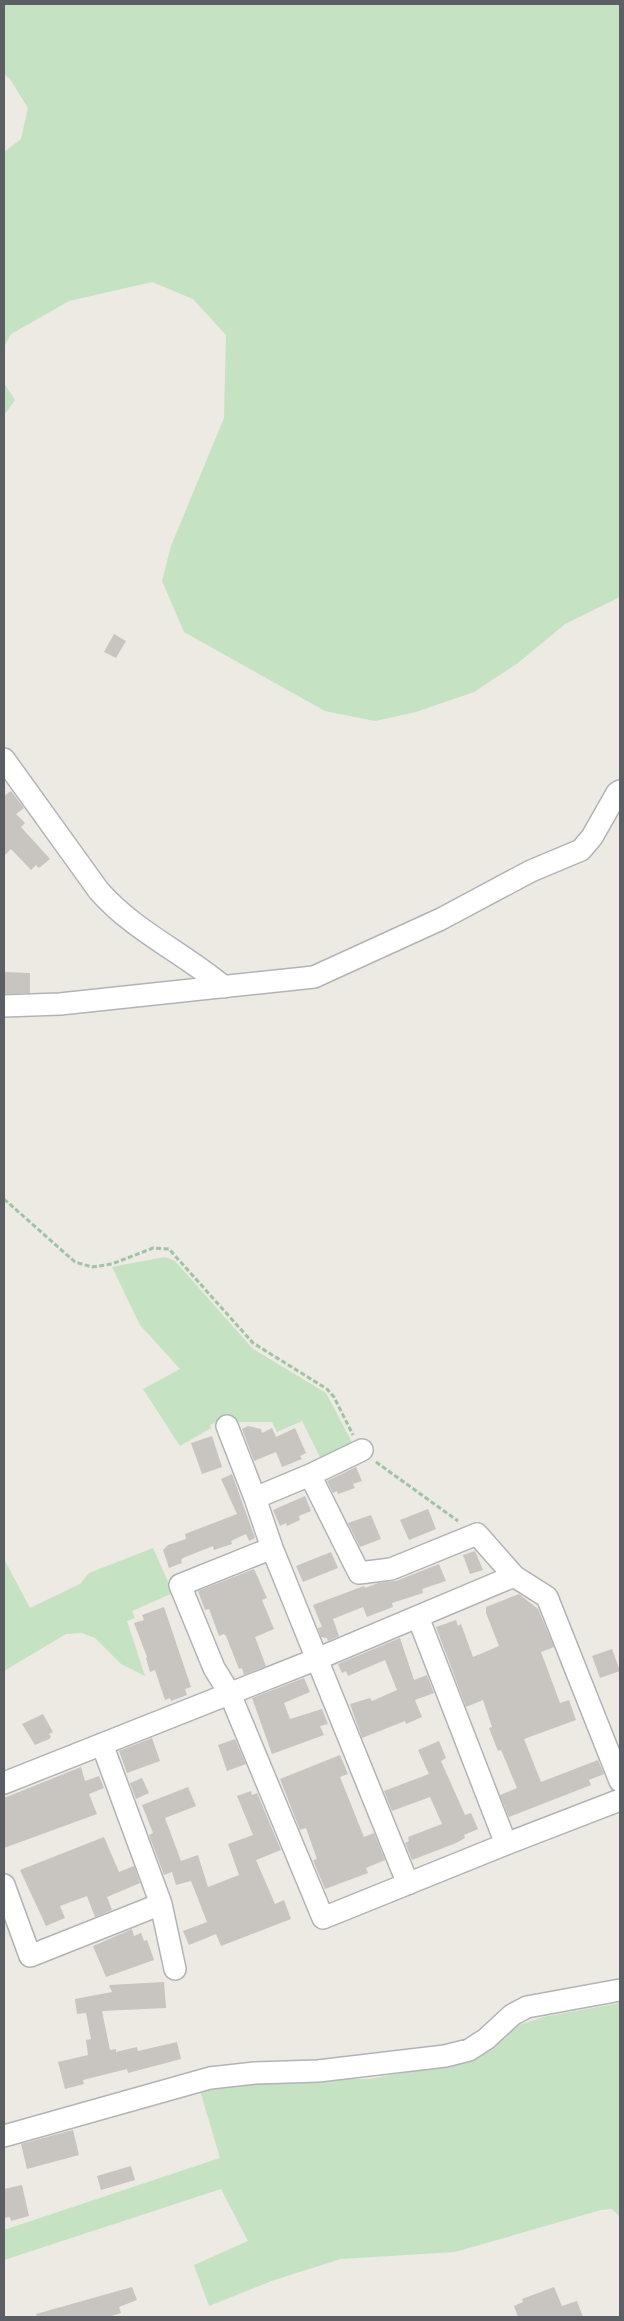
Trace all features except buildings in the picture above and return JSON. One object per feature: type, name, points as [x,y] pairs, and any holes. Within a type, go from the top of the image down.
[{"type":"street","points":[[4,759],[99,891],[116,910],[201,968],[224,987]]},
{"type":"street","points":[[4,1006],[60,1004],[314,977],[441,919],[531,871],[581,850],[592,838],[620,791]]},
{"type":"street","points":[[227,1426],[272,1548],[408,1884]]},
{"type":"street","points":[[255,1498],[310,1475],[362,1450]]},
{"type":"street","points":[[310,1475],[360,1573],[391,1569],[477,1534],[514,1576],[547,1597],[620,1781]]},
{"type":"street","points":[[272,1548],[180,1585],[214,1668],[230,1694],[323,1918],[620,1800]]},
{"type":"street","points":[[4,1783],[317,1659],[514,1576]]},
{"type":"street","points":[[418,1617],[506,1844]]},
{"type":"street","points":[[102,1744],[161,1904],[175,1969]]},
{"type":"street","points":[[4,1885],[30,1956],[161,1904]]},
{"type":"street","points":[[4,2136],[210,2078],[255,2073],[318,2071],[445,2056],[469,2050],[486,2039],[512,2015],[527,2007],[620,1990]]},
{"type":"path","points":[[4,1199],[75,1262],[92,1267],[112,1264],[154,1248],[169,1249],[253,1343],[317,1382],[334,1397],[362,1450],[477,1534]]},
{"type":"green space","points":[[4,4],[620,4],[620,597],[565,624],[518,663],[474,692],[416,712],[375,721],[325,711],[184,632],[162,581],[171,546],[224,418],[226,335],[193,299],[152,282],[69,301],[11,334],[4,347],[4,152],[21,139],[28,108],[10,79],[4,74]]},
{"type":"green space","points":[[4,383],[15,400],[5,414],[4,414]]},
{"type":"green space","points":[[165,1257],[175,1261],[253,1349],[326,1393],[355,1448],[322,1461],[302,1421],[277,1432],[272,1422],[237,1422],[232,1415],[210,1425],[211,1428],[180,1446],[143,1389],[180,1369],[140,1325],[112,1267]]},
{"type":"green space","points":[[153,1548],[173,1593],[132,1611],[135,1618],[127,1621],[145,1676],[121,1664],[95,1638],[82,1633],[66,1634],[4,1671],[4,1559],[30,1608],[80,1584],[89,1573]]},
{"type":"green space","points":[[620,2003],[620,2217],[612,2209],[601,2210],[455,2252],[341,2259],[274,2280],[209,2306],[194,2265],[248,2241],[221,2189],[4,2260],[4,2230],[220,2158],[199,2087],[261,2079],[369,2079],[455,2063],[516,2026],[543,2017]]}]
